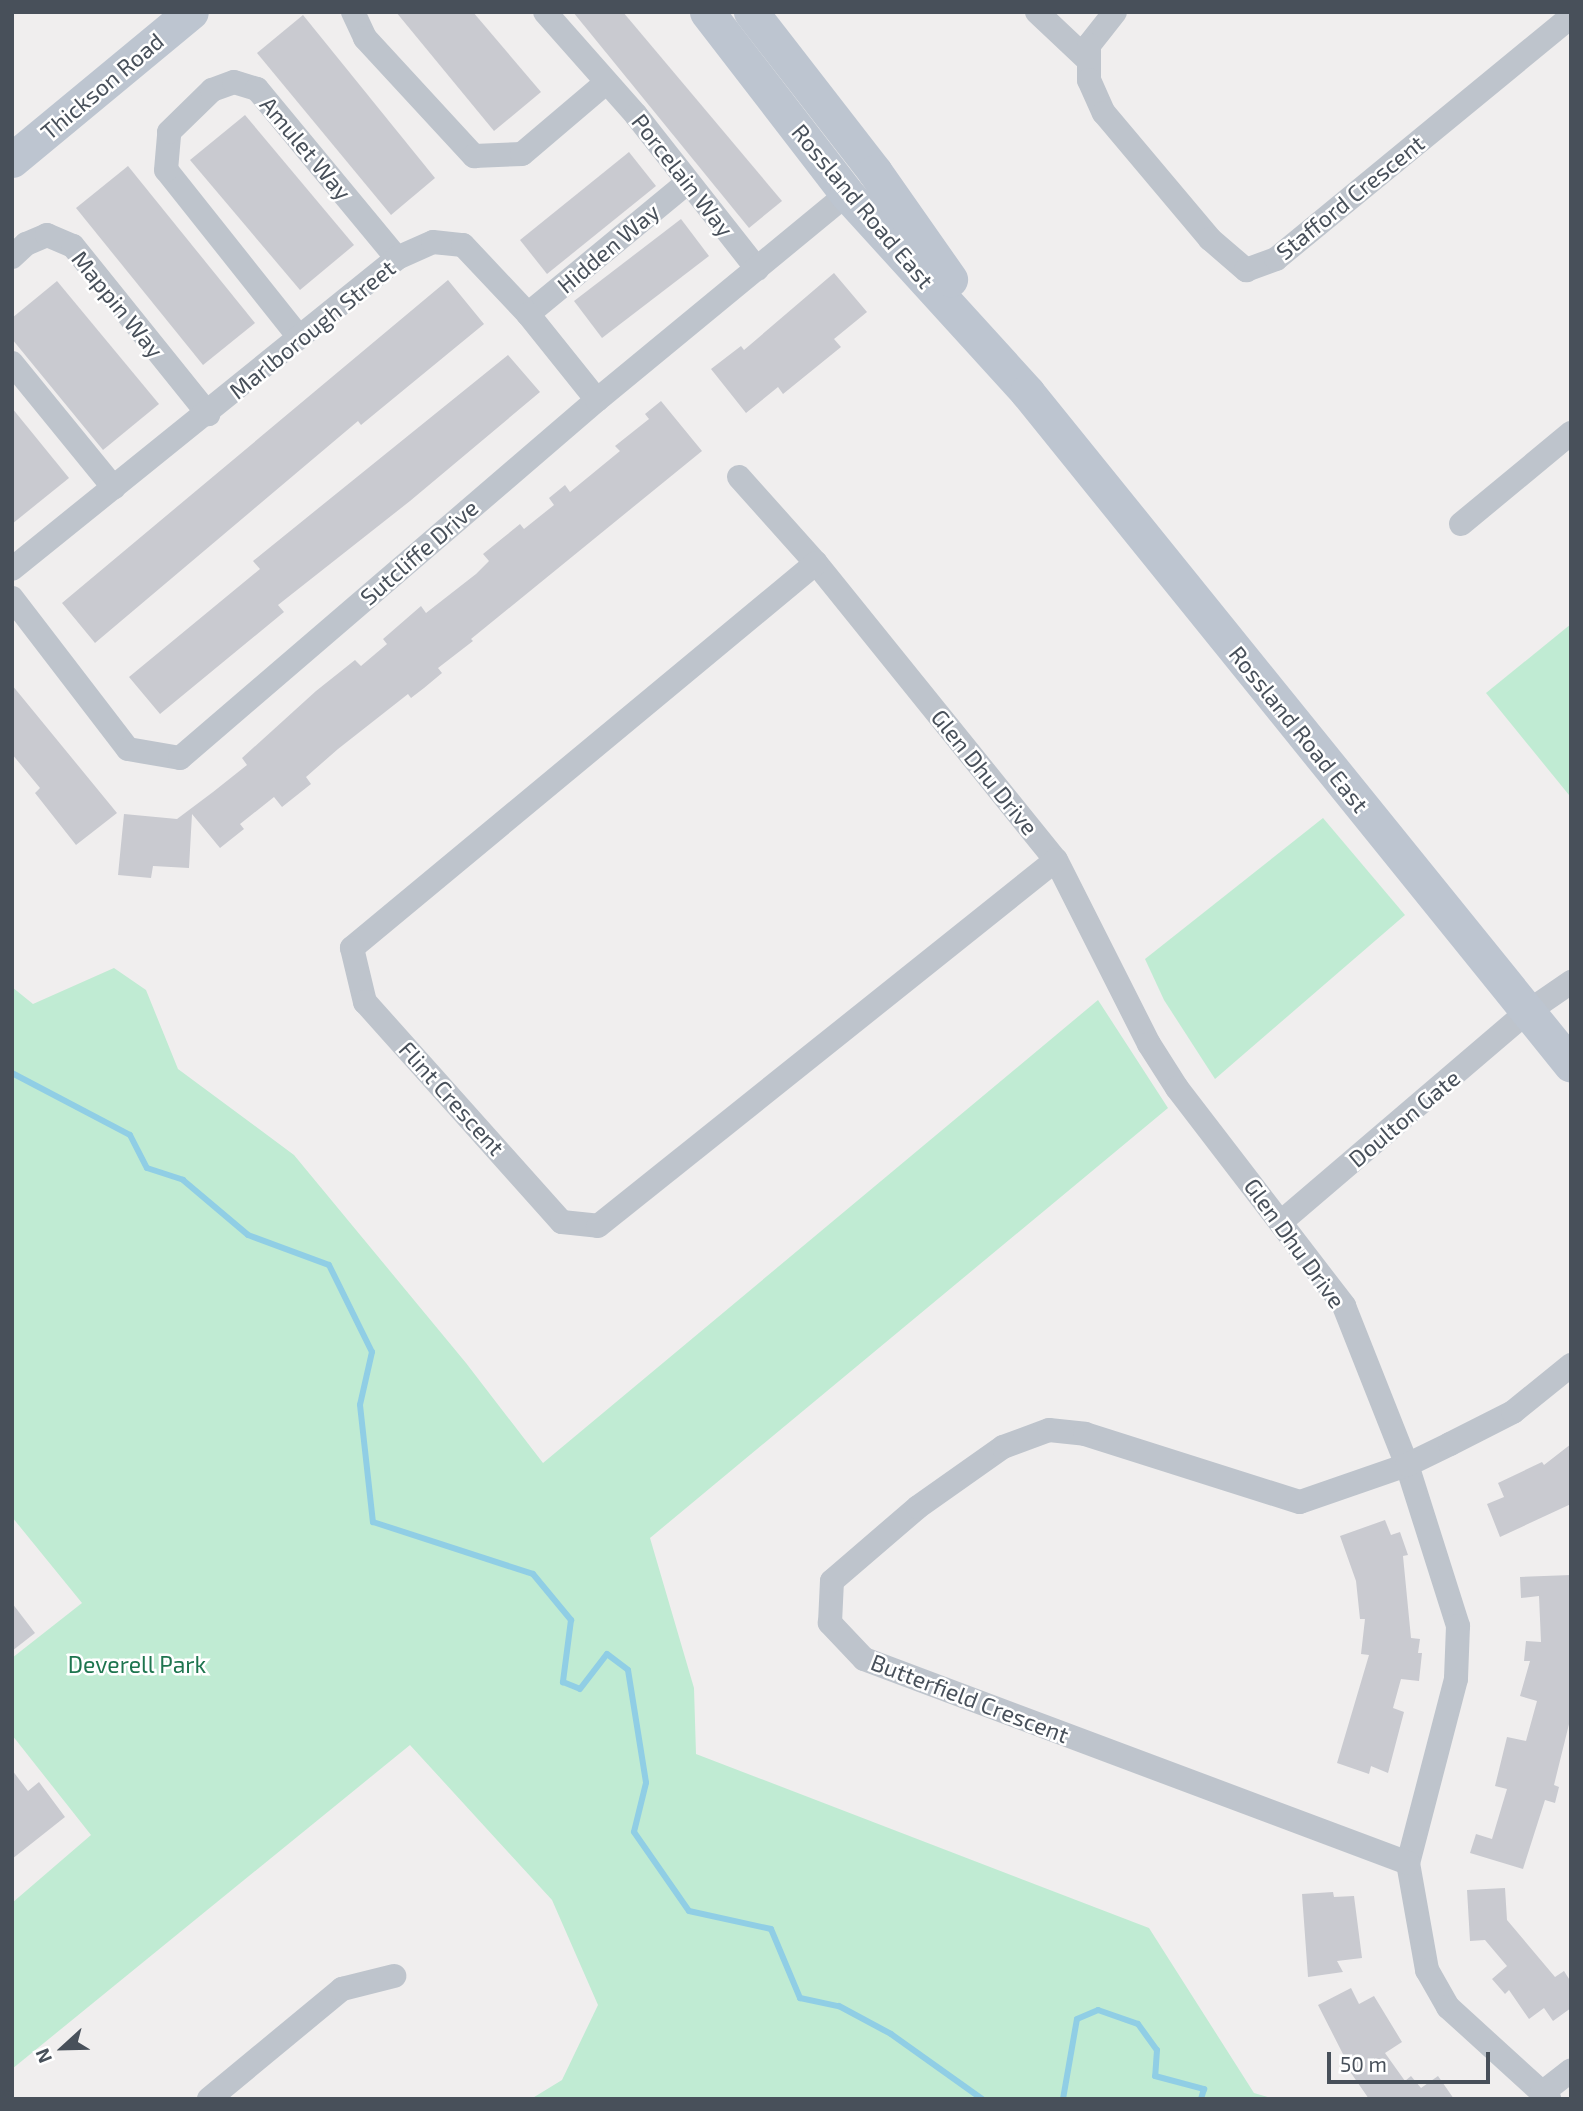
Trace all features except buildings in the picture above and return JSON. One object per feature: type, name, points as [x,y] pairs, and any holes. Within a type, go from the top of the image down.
[{"type":"main road","name":"Thickson Road","points":[[12,160],[191,12]]},
{"type":"main road","name":"Rossland Road East","points":[[707,12],[847,194],[1027,392],[1526,1013],[1571,1065]]},
{"type":"main road","name":"Rossland Road East","points":[[751,12],[875,172],[1027,392]]},
{"type":"street","points":[[353,12],[365,38],[474,156],[522,154],[607,82]]},
{"type":"street","name":"Porcelain Way","points":[[545,12],[607,82],[757,269]]},
{"type":"street","points":[[1037,12],[1088,60]]},
{"type":"street","points":[[1088,60],[1089,45],[1115,12]]},
{"type":"street","name":"Stafford Crescent","points":[[1088,60],[1089,80],[1104,113],[1210,239],[1246,270],[1276,259],[1571,17]]},
{"type":"street","name":"Amulet Way","points":[[299,337],[166,170],[169,132],[212,90],[234,82],[257,89],[397,258]]},
{"type":"street","name":"Hidden Way","points":[[528,314],[688,182]]},
{"type":"street","name":"Sutcliffe Drive","points":[[12,598],[128,749],[180,758],[597,400],[847,194]]},
{"type":"street","name":"Mappin Way","points":[[12,257],[26,244],[47,236],[73,246],[208,414]]},
{"type":"street","name":"Marlborough Street","points":[[12,569],[208,414],[397,258],[433,242],[463,245],[528,314],[597,400]]},
{"type":"street","points":[[12,363],[114,488]]},
{"type":"street","points":[[1461,524],[1571,433]]},
{"type":"street","name":"Glen Dhu Drive","points":[[739,477],[816,563],[1056,860],[1163,1066],[1344,1306],[1407,1465],[1458,1626],[1456,1679],[1408,1863],[1427,1970],[1448,2007],[1546,2096]]},
{"type":"street","name":"Flint Crescent","points":[[816,563],[352,948],[365,1002],[562,1222],[598,1226],[1056,860]]},
{"type":"street","name":"Doulton Gate","points":[[1281,1222],[1526,1013],[1571,982]]},
{"type":"street","name":"Butterfield Crescent","points":[[1408,1863],[864,1659],[830,1623],[832,1581],[918,1507],[1003,1447],[1049,1430],[1085,1434],[1300,1502],[1407,1465],[1513,1412],[1571,1365]]},
{"type":"street","points":[[209,2099],[342,1989],[394,1976]]},
{"type":"street","points":[[1546,2096],[1571,2070]]},
{"type":"green space","points":[[1571,624],[1571,794],[1569,795],[1486,693]]},
{"type":"green space","points":[[1323,818],[1405,915],[1215,1079],[1164,1000],[1145,959]]},
{"type":"green space","name":"Deverell Park","points":[[114,968],[146,990],[178,1069],[294,1155],[466,1363],[543,1463],[1098,1000],[1168,1108],[650,1538],[694,1688],[696,1754],[1149,1928],[1254,2093],[1275,2099],[531,2099],[562,2080],[598,2005],[552,1900],[410,1745],[12,2069],[12,1903],[91,1835],[12,1735],[12,1658],[82,1603],[12,1517],[12,987],[33,1004]]},
{"type":"waterway","points":[[12,1073],[130,1135],[147,1168],[183,1180],[248,1235],[329,1265],[372,1352],[360,1405],[373,1522],[533,1574],[571,1620],[563,1682],[580,1689],[607,1654],[628,1670],[646,1783],[634,1832],[689,1911],[771,1929],[800,1998],[839,2006],[891,2034],[982,2099]]},
{"type":"waterway","points":[[1063,2099],[1077,2019],[1098,2010],[1138,2024],[1157,2050],[1155,2076],[1204,2089],[1201,2099]]}]
